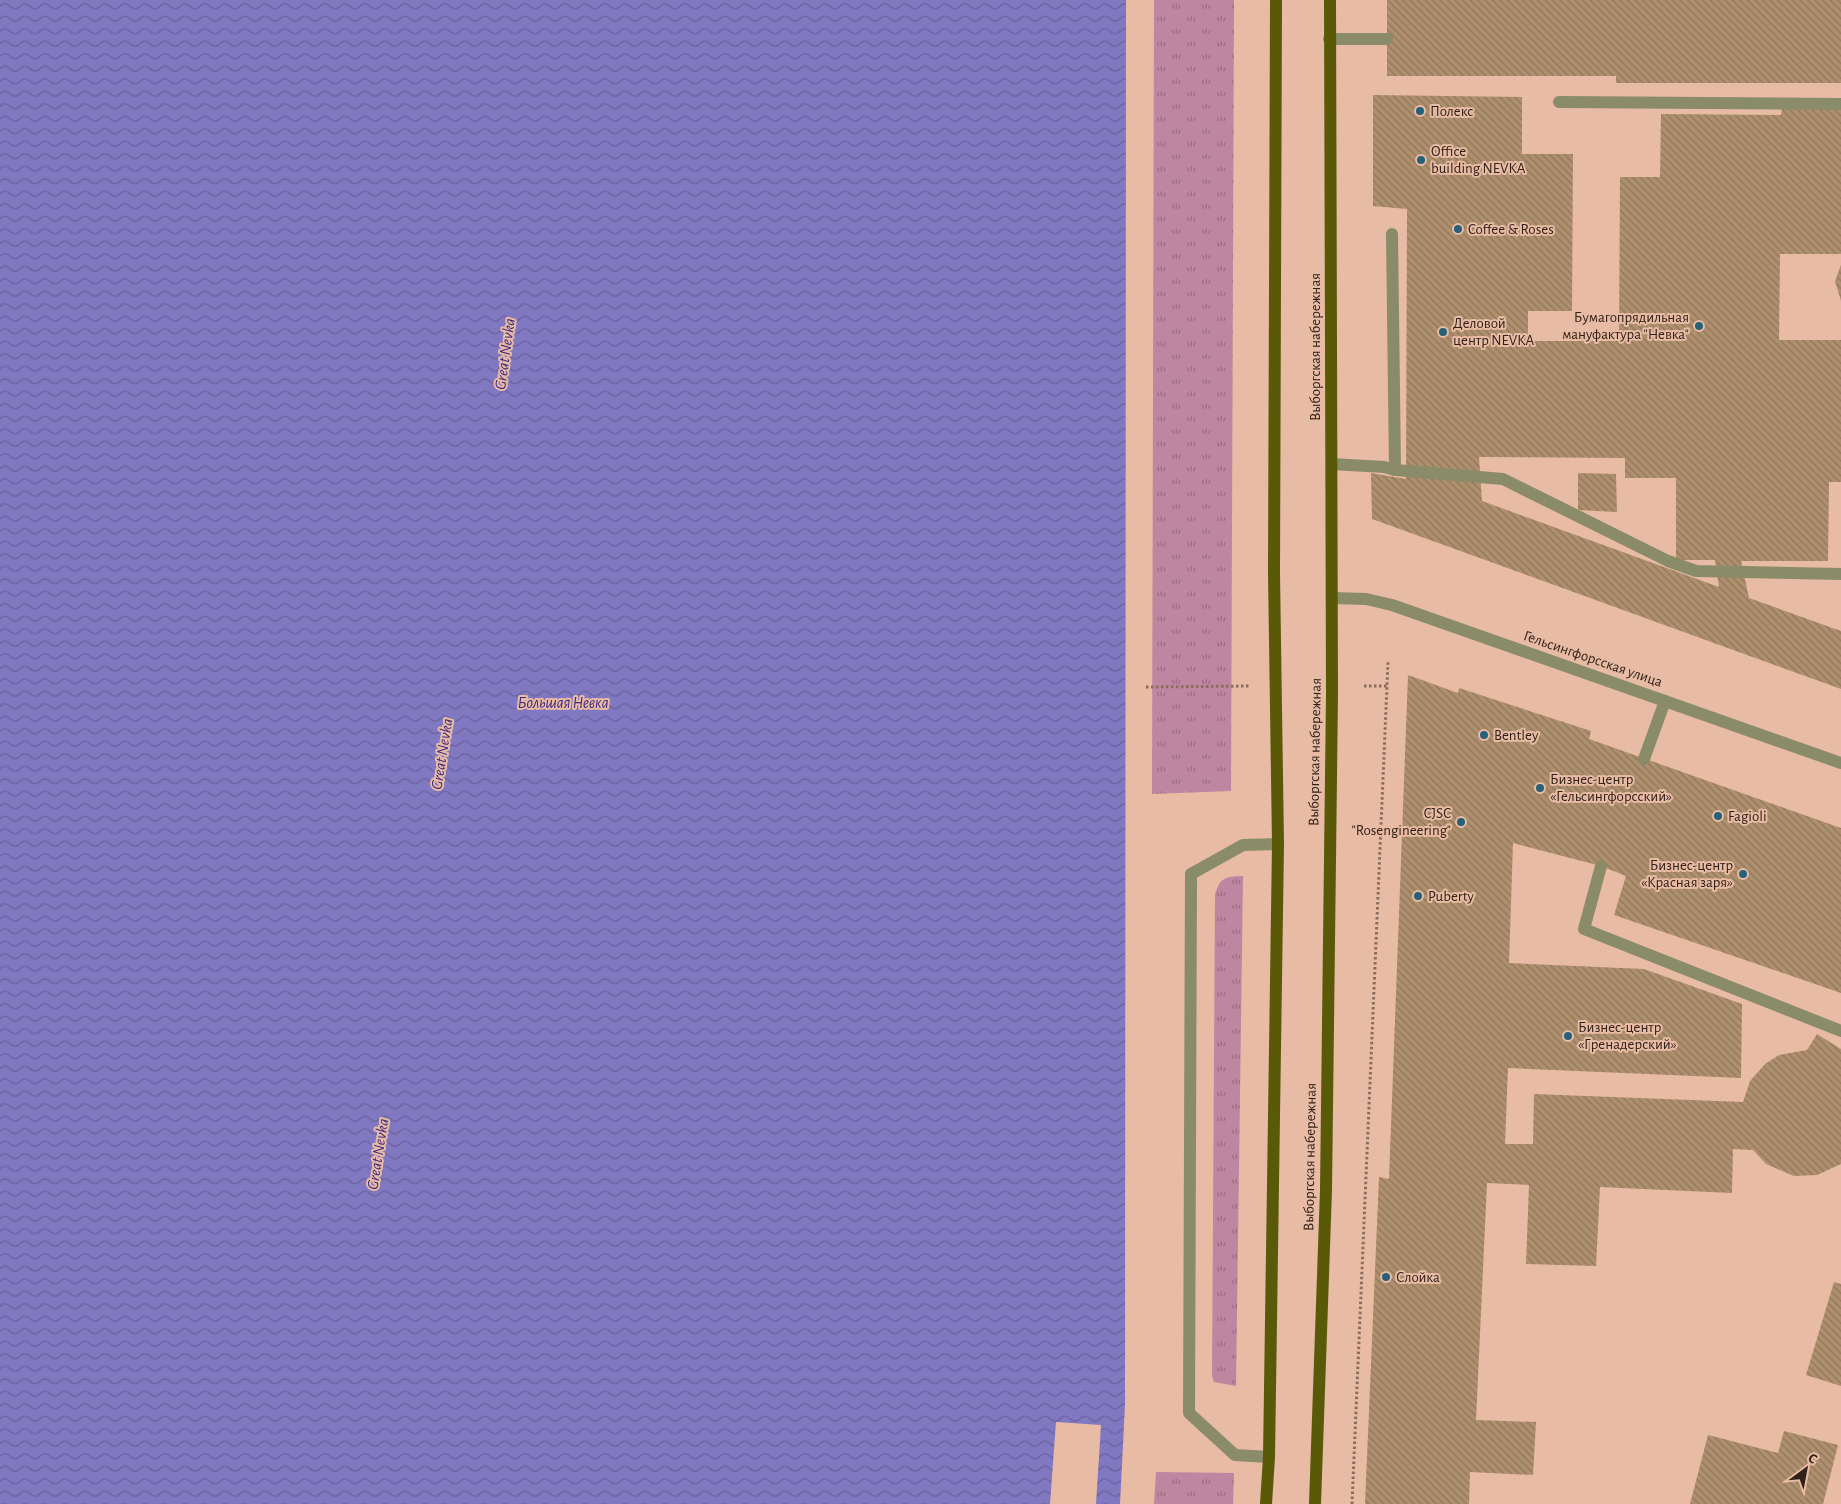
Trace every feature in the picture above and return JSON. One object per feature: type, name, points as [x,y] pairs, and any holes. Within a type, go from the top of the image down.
[{"type":"main road","points":[[1266,1504],[1269,1457],[1278,844],[1274,573],[1276,0]]},
{"type":"main road","name":"Выборгская набережная","points":[[1315,1504],[1326,1190],[1332,598],[1330,0]]},
{"type":"street","points":[[1330,39],[1387,39]]},
{"type":"street","points":[[1559,102],[1841,104]]},
{"type":"street","points":[[1392,234],[1395,470]]},
{"type":"street","points":[[1332,464],[1384,467],[1395,470],[1502,479],[1668,561],[1696,571],[1841,574]]},
{"type":"street","name":"Гельсингфорсская улица","points":[[1332,598],[1366,599],[1392,605],[1841,763]]},
{"type":"street","points":[[1644,759],[1664,701]]},
{"type":"street","points":[[1269,1457],[1235,1455],[1189,1413],[1191,874],[1243,845],[1278,844]]},
{"type":"street","points":[[1601,866],[1584,930],[1841,1031]]},
{"type":"path","points":[[1352,1504],[1388,662]]},
{"type":"path","points":[[1146,687],[1250,686]]},
{"type":"path","points":[[1364,686],[1387,686]]},
{"type":"green space","points":[[1154,0],[1234,0],[1231,791],[1152,794]]},
{"type":"green space","points":[[1243,876],[1236,1386],[1214,1382],[1212,1376],[1215,895],[1221,881]]},
{"type":"green space","points":[[1156,1472],[1234,1473],[1233,1504],[1154,1504]]},
{"type":"water","name":"Большая Невка","points":[[0,0],[1126,0],[1125,1405],[1120,1504],[0,1504]]},
{"type":"pier","points":[[1056,1422],[1101,1425],[1096,1504],[1050,1504]]},
{"type":"building","points":[[1387,0],[1841,0],[1841,83],[1616,83],[1616,76],[1387,76]]},
{"type":"building","name":"Бумагопрядильная мануфактура \"Невка\"","points":[[1373,95],[1522,97],[1522,154],[1573,154],[1572,311],[1528,311],[1528,341],[1619,341],[1620,177],[1660,177],[1661,114],[1781,115],[1783,101],[1841,102],[1841,254],[1780,254],[1779,340],[1841,340],[1841,482],[1829,482],[1828,561],[1741,561],[1749,598],[1841,631],[1841,689],[1372,519],[1371,473],[1406,479],[1407,209],[1373,206]],"holes":[[[1479,457],[1625,458],[1625,478],[1676,478],[1676,560],[1715,560],[1719,587],[1482,501]]]},
{"type":"building","points":[[1841,265],[1841,301],[1835,281]]},
{"type":"building","points":[[1578,473],[1616,474],[1617,512],[1578,510]]},
{"type":"building","points":[[1408,675],[1458,693],[1459,688],[1591,731],[1589,739],[1841,828],[1841,993],[1614,915],[1626,876],[1601,866],[1513,843],[1509,963],[1644,969],[1742,1004],[1741,1078],[1508,1068],[1505,1144],[1533,1144],[1534,1094],[1743,1102],[1750,1081],[1765,1064],[1779,1055],[1807,1050],[1817,1034],[1841,1049],[1841,1164],[1817,1175],[1794,1176],[1766,1164],[1753,1150],[1733,1149],[1732,1193],[1600,1187],[1596,1266],[1526,1264],[1529,1185],[1487,1183],[1476,1420],[1536,1422],[1533,1475],[1470,1472],[1469,1504],[1365,1504],[1379,1177],[1389,1179]]},
{"type":"building","points":[[1834,1282],[1841,1284],[1841,1386],[1806,1375]]},
{"type":"building","points":[[1784,1431],[1838,1445],[1823,1504],[1690,1504],[1708,1435],[1778,1453]]},
{"type":"place","name":"Полекс","points":[[1420,111]]},
{"type":"place","name":"Office building NEVKA","points":[[1421,160]]},
{"type":"place","name":"Coffee & Roses","points":[[1458,229]]},
{"type":"place","name":"Бумагопрядильная мануфактура \"Невка\"","points":[[1699,326]]},
{"type":"place","name":"Деловой центр NEVKA","points":[[1443,332]]},
{"type":"place","name":"Bentley","points":[[1484,735]]},
{"type":"place","name":"Бизнес-центр «Гельсингфорсский»","points":[[1540,788]]},
{"type":"place","name":"Fagioli","points":[[1718,816]]},
{"type":"place","name":"CJSC \"Rosengineering\"","points":[[1461,822]]},
{"type":"place","name":"Бизнес-центр «Красная заря»","points":[[1743,874]]},
{"type":"place","name":"Puberty","points":[[1418,896]]},
{"type":"place","name":"Бизнес-центр «Гренадерский»","points":[[1568,1036]]},
{"type":"place","name":"Слойка","points":[[1386,1277]]},
{"type":"water label","name":"Great Nevka","points":[[505,354]]},
{"type":"water label","name":"Great Nevka","points":[[442,754]]},
{"type":"water label","name":"Great Nevka","points":[[378,1154]]}]
